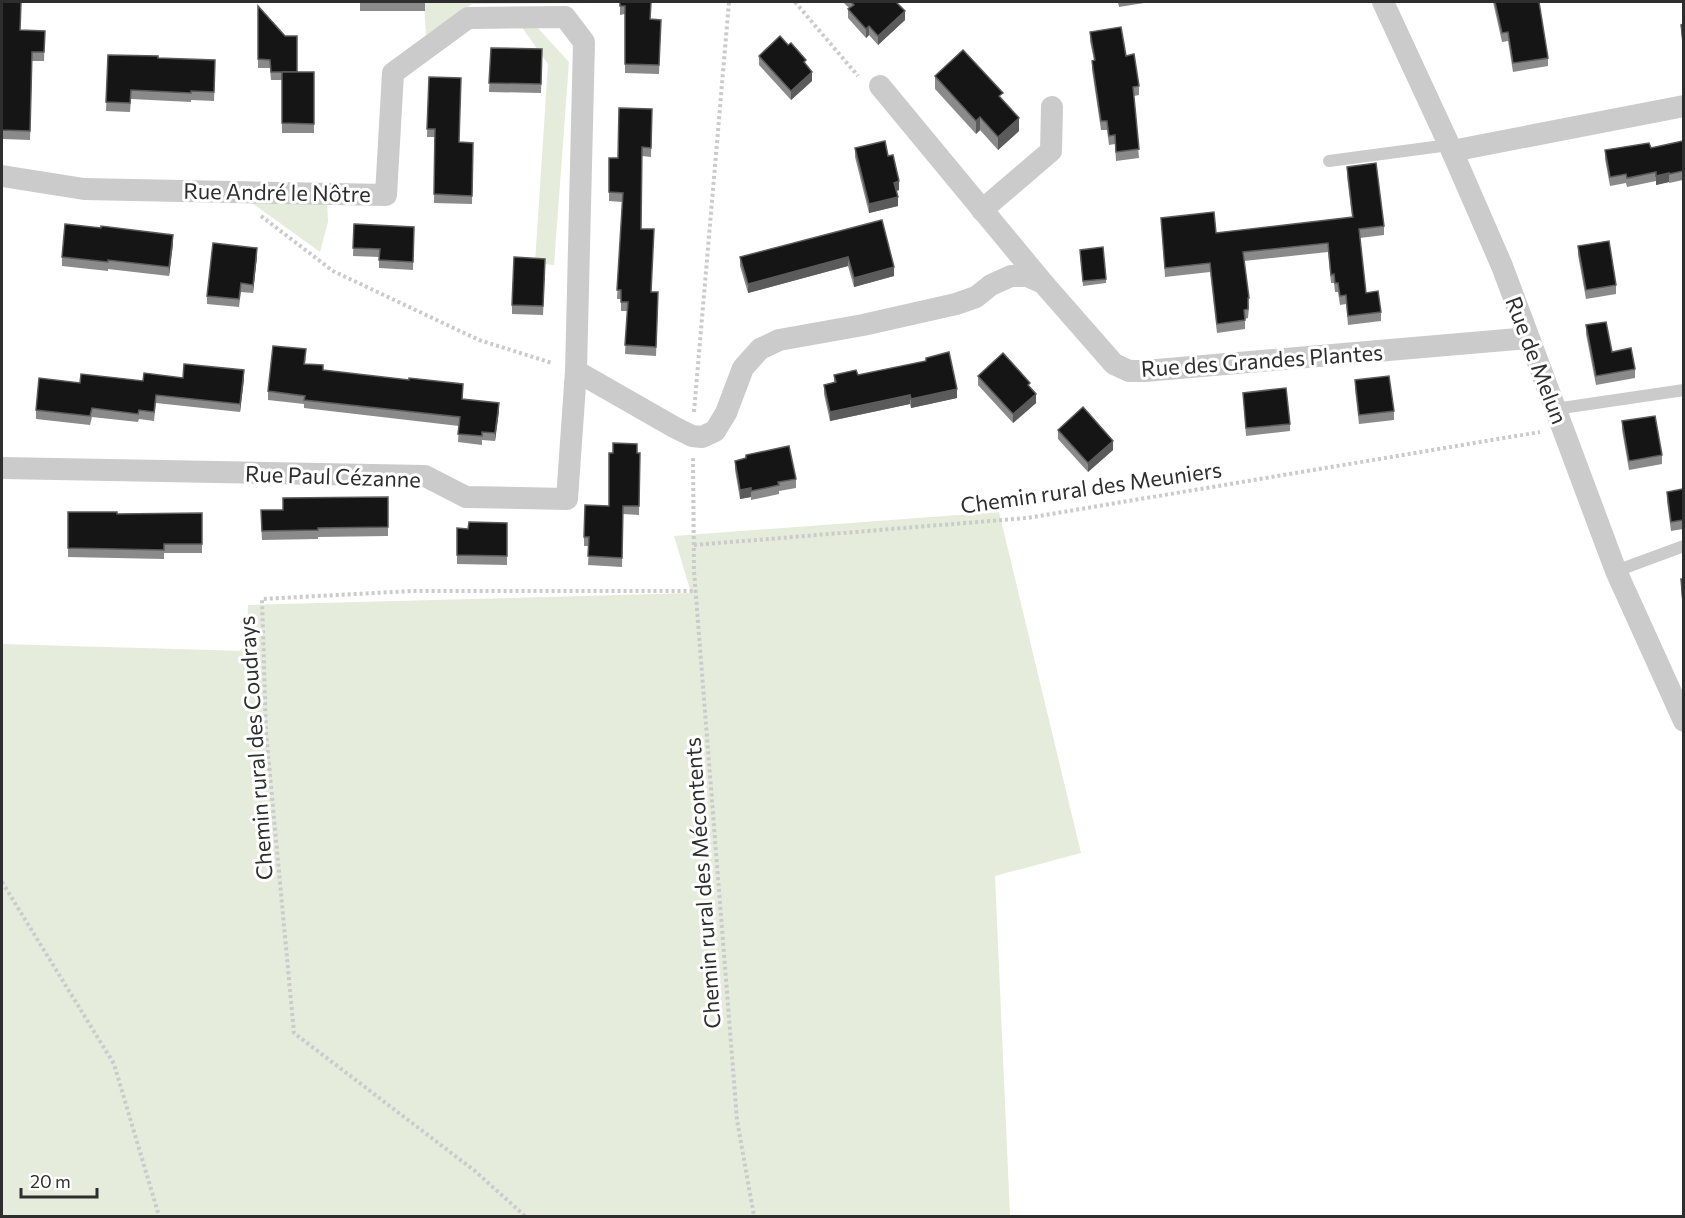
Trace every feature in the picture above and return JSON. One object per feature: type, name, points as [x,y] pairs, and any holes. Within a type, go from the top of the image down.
[{"type":"street","name":"Rue de Melun","points":[[1383,2],[1451,148],[1502,266],[1616,571],[1683,721]]},
{"type":"street","name":"Rue André le Nôtre","points":[[2,176],[84,189],[227,190],[386,195],[393,74],[468,18],[565,17],[584,42],[576,371]]},
{"type":"street","name":"Rue des Grandes Plantes","points":[[880,86],[1101,351],[1114,364],[1128,370],[1145,371],[1528,338]]},
{"type":"street","points":[[1451,148],[1683,106]]},
{"type":"street","points":[[982,210],[1051,151],[1052,107]]},
{"type":"street","points":[[576,371],[692,436],[702,437],[715,431],[726,413],[743,368],[760,349],[779,340],[863,325],[956,304],[976,297],[991,285],[1011,276],[1027,276],[1043,283]]},
{"type":"street","name":"Rue Paul Cézanne","points":[[2,468],[425,476],[466,497],[567,499],[576,371]]},
{"type":"lane","points":[[1329,161],[1451,148]]},
{"type":"lane","points":[[1559,419],[1683,390]]},
{"type":"lane","points":[[1616,571],[1683,546]]},
{"type":"path","points":[[694,545],[692,436],[729,2]]},
{"type":"path","points":[[795,2],[873,94],[880,86]]},
{"type":"path","points":[[227,190],[333,271],[479,340],[576,371]]},
{"type":"path","name":"Chemin rural des Meuniers","points":[[694,545],[1027,518],[1559,419]]},
{"type":"path","name":"Chemin rural des Mécontents","points":[[694,545],[737,1120],[754,1216]]},
{"type":"path","name":"Chemin rural des Coudrays","points":[[525,1216],[475,1171],[294,1033],[266,732],[262,599],[412,591],[696,591]]},
{"type":"path","points":[[2,882],[114,1064],[159,1216]]},
{"type":"green space","points":[[424,2],[596,3],[472,4],[426,35]]},
{"type":"green space","points":[[535,25],[569,62],[554,265],[535,263],[548,64],[521,26]]},
{"type":"green space","points":[[327,200],[328,222],[320,252],[249,201]]},
{"type":"green space","points":[[999,512],[1081,853],[995,876],[1010,1216],[2,1216],[2,644],[246,651],[248,605],[691,593],[674,536]]},
{"type":"building","points":[[2,2],[21,2],[20,30],[45,31],[44,52],[32,52],[30,131],[2,130]]},
{"type":"building","points":[[620,2],[651,2],[650,19],[661,20],[659,65],[625,64],[625,6],[620,6]]},
{"type":"building","points":[[851,2],[896,2],[905,11],[878,36],[869,26],[866,29],[848,9],[854,5]]},
{"type":"building","points":[[1495,2],[1539,2],[1548,58],[1513,63],[1508,32],[1502,33]]},
{"type":"building","points":[[258,6],[285,36],[297,36],[297,72],[271,72],[270,60],[258,59]]},
{"type":"building","points":[[1121,27],[1126,56],[1134,54],[1139,86],[1133,87],[1139,149],[1116,152],[1115,135],[1109,136],[1107,121],[1101,121],[1090,32]]},
{"type":"building","points":[[780,36],[788,45],[791,43],[806,60],[804,62],[812,72],[791,91],[759,56]]},
{"type":"building","points":[[491,48],[542,49],[541,84],[489,83]]},
{"type":"building","points":[[963,50],[1003,93],[999,96],[1019,118],[998,137],[980,117],[976,121],[935,76]]},
{"type":"building","points":[[108,55],[215,60],[214,92],[131,90],[130,103],[106,102]]},
{"type":"building","points":[[282,72],[314,72],[314,124],[282,123]]},
{"type":"building","points":[[429,77],[461,78],[459,142],[473,143],[472,196],[434,194],[435,129],[427,129]]},
{"type":"building","points":[[619,108],[652,109],[651,148],[642,147],[641,229],[654,229],[651,292],[658,292],[656,347],[625,345],[628,302],[621,302],[621,290],[617,290],[623,193],[609,192],[609,158],[618,158]]},
{"type":"building","points":[[885,141],[888,156],[893,155],[899,181],[894,183],[898,197],[869,204],[855,148]]},
{"type":"building","points":[[1683,141],[1683,171],[1656,176],[1656,172],[1627,178],[1626,174],[1610,177],[1605,150],[1649,143],[1651,148]]},
{"type":"building","points":[[1376,163],[1384,226],[1359,229],[1366,293],[1378,291],[1381,312],[1348,316],[1346,295],[1340,296],[1338,283],[1335,283],[1334,274],[1331,275],[1328,243],[1243,252],[1249,298],[1248,309],[1244,310],[1245,320],[1217,324],[1210,263],[1165,268],[1161,218],[1214,212],[1216,233],[1353,217],[1347,167]]},
{"type":"building","points":[[882,220],[894,267],[854,278],[848,257],[748,284],[740,257]]},
{"type":"building","points":[[65,224],[173,235],[169,267],[62,257]]},
{"type":"building","points":[[354,224],[414,227],[413,262],[379,260],[380,249],[353,248]]},
{"type":"building","points":[[1609,241],[1616,285],[1586,290],[1578,246]]},
{"type":"building","points":[[213,243],[257,248],[253,285],[241,283],[239,299],[207,296]]},
{"type":"building","points":[[1103,247],[1106,279],[1083,281],[1080,250]]},
{"type":"building","points":[[514,257],[545,259],[543,306],[512,305]]},
{"type":"building","points":[[1606,322],[1612,352],[1631,348],[1635,369],[1596,376],[1586,325]]},
{"type":"building","points":[[273,346],[306,349],[304,364],[323,365],[323,370],[463,384],[462,399],[499,403],[495,433],[482,432],[482,436],[458,434],[460,417],[304,400],[305,396],[268,391]]},
{"type":"building","points":[[949,352],[957,389],[911,399],[910,395],[830,412],[824,385],[836,382],[834,375],[856,370],[858,375],[926,361],[926,358]]},
{"type":"building","points":[[1003,353],[1030,383],[1028,385],[1036,394],[1013,414],[978,376]]},
{"type":"building","points":[[184,364],[244,370],[240,404],[156,395],[154,412],[139,410],[138,414],[92,408],[90,416],[36,410],[39,378],[80,383],[81,374],[143,381],[144,373],[183,378]]},
{"type":"building","points":[[1389,376],[1394,411],[1359,415],[1355,380]]},
{"type":"building","points":[[1286,388],[1290,424],[1246,428],[1243,393]]},
{"type":"building","points":[[1083,407],[1113,441],[1088,463],[1058,430]]},
{"type":"building","points":[[1655,416],[1662,455],[1629,461],[1622,421]]},
{"type":"building","points":[[613,443],[637,444],[637,453],[640,453],[639,506],[623,506],[622,558],[588,556],[589,537],[584,537],[585,505],[609,506],[609,453],[613,453]]},
{"type":"building","points":[[789,446],[796,479],[751,491],[751,488],[740,490],[735,461],[746,458],[746,455]]},
{"type":"building","points":[[1683,489],[1683,520],[1671,522],[1667,492]]},
{"type":"building","points":[[388,497],[388,527],[262,531],[261,510],[283,510],[283,498]]},
{"type":"building","points":[[68,512],[202,513],[202,544],[164,544],[164,550],[68,548]]},
{"type":"building","points":[[469,522],[507,523],[507,556],[457,555],[457,528],[468,529]]},
{"type":"building","points":[[1681,579],[1683,579],[1683,602]]}]
